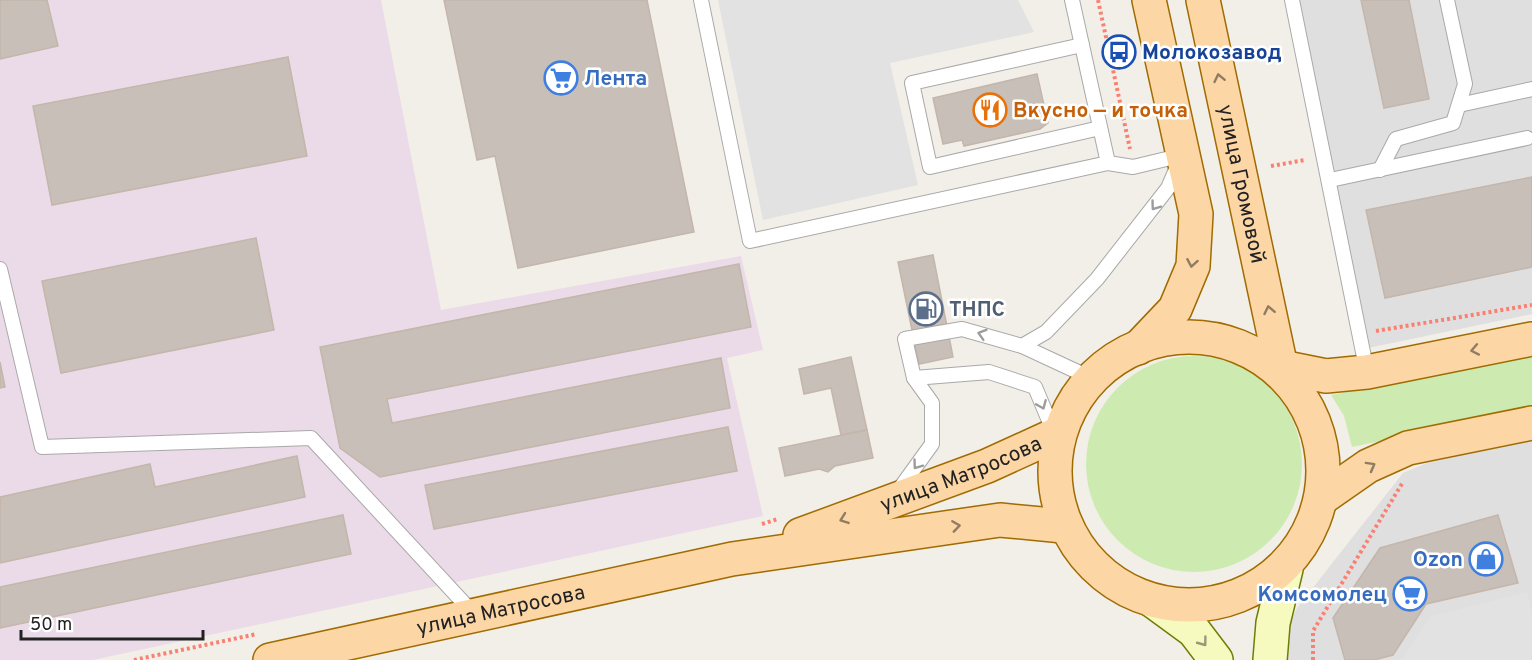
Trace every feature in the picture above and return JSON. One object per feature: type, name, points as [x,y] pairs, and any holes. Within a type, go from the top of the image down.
[{"type":"main road","points":[[1149,0],[1196,214],[1193,266],[1175,309],[1138,348],[1109,364],[1073,398],[1055,435],[1052,479],[1063,526],[1102,571],[1153,602],[1194,631],[1216,660]]},
{"type":"main road","name":"улица Громовой","points":[[1203,0],[1281,367]]},
{"type":"main road","points":[[1138,348],[1187,339],[1233,344],[1281,367],[1326,376],[1367,372],[1532,339]]},
{"type":"main road","points":[[1270,660],[1273,623],[1286,569],[1307,536],[1322,498],[1320,447],[1303,397],[1281,367]]},
{"type":"main road","points":[[1322,498],[1368,466],[1408,448],[1532,423]]},
{"type":"main road","name":"улица Матросова","points":[[732,559],[987,466],[1055,435]]},
{"type":"main road","name":"улица Матросова","points":[[270,660],[732,559],[1000,520],[1063,526]]},
{"type":"main road","points":[[1153,602],[1205,603],[1243,593],[1286,569]]},
{"type":"lane","points":[[700,0],[750,241],[1108,163],[1133,167],[1183,155]]},
{"type":"lane","points":[[1072,0],[1108,163]]},
{"type":"lane","points":[[1292,0],[1367,372]]},
{"type":"lane","points":[[1380,170],[1396,139],[1453,123],[1466,84],[1447,0]]},
{"type":"lane","points":[[1082,45],[912,84],[930,167],[1100,128]]},
{"type":"lane","points":[[1459,105],[1532,89]]},
{"type":"lane","points":[[1330,180],[1527,138]]},
{"type":"lane","points":[[1022,346],[1046,332],[1097,279],[1168,188],[1183,155]]},
{"type":"lane","points":[[0,269],[42,447],[311,438],[477,616]]},
{"type":"lane","points":[[890,502],[932,444],[932,403],[914,378],[905,339],[963,329],[1022,346],[1093,379]]},
{"type":"lane","points":[[914,378],[989,372],[1035,387],[1055,435]]},
{"type":"path","points":[[1098,0],[1133,167]]},
{"type":"path","points":[[1271,166],[1305,160]]},
{"type":"path","points":[[1373,320],[1375,331],[1532,305]]},
{"type":"path","points":[[1313,660],[1313,631],[1406,479]]},
{"type":"shaded area","points":[[0,0],[381,0],[441,310],[741,256],[763,350],[727,358],[763,516],[93,660],[0,660]]},
{"type":"shaded area","points":[[718,0],[1018,0],[1034,32],[890,63],[918,185],[763,220]]},
{"type":"shaded area","points":[[1298,0],[1532,0],[1532,314],[1368,348]]},
{"type":"shaded area","points":[[1532,440],[1532,660],[1281,660],[1286,631],[1297,608],[1403,473],[1427,463]]},
{"type":"shaded area","points":[[1527,592],[1532,615],[1532,660],[1398,660],[1403,658],[1431,616]]},
{"type":"green space","points":[[1532,355],[1532,409],[1352,447],[1344,416],[1331,395]]},
{"type":"green space","points":[[1205,356],[1245,369],[1263,380],[1278,395],[1294,423],[1302,453],[1302,475],[1294,505],[1278,533],[1263,548],[1235,564],[1215,570],[1183,572],[1143,559],[1125,548],[1110,533],[1094,505],[1088,485],[1086,453],[1099,413],[1110,395],[1125,380],[1153,364],[1173,358]]},
{"type":"building","points":[[0,0],[47,0],[58,46],[0,59]]},
{"type":"building","name":"Лента","points":[[444,0],[647,0],[694,232],[518,268],[495,156],[477,160]]},
{"type":"building","points":[[1361,0],[1409,0],[1429,99],[1384,108]]},
{"type":"building","points":[[288,57],[307,156],[52,205],[33,106]]},
{"type":"building","name":"Вкусно — и точка","points":[[1037,74],[1048,123],[1040,129],[964,146],[962,140],[943,144],[933,98]]},
{"type":"building","points":[[1532,177],[1532,267],[1385,298],[1366,210]]},
{"type":"building","points":[[256,238],[274,330],[61,373],[42,281]]},
{"type":"building","name":"ТНПС","points":[[933,255],[953,357],[919,364],[898,262]]},
{"type":"building","points":[[739,264],[751,327],[387,399],[392,423],[721,358],[730,408],[380,477],[340,448],[320,347]]},
{"type":"building","points":[[851,357],[867,430],[841,435],[831,388],[804,394],[799,369]]},
{"type":"building","points":[[0,362],[5,387],[0,388]]},
{"type":"building","points":[[728,427],[737,471],[434,529],[425,485]]},
{"type":"building","points":[[867,430],[873,458],[835,466],[828,472],[819,469],[785,476],[779,448]]},
{"type":"building","points":[[297,456],[305,497],[0,563],[0,497],[150,464],[155,487]]},
{"type":"building","points":[[343,515],[351,554],[0,628],[0,587]]},
{"type":"building","name":"Комсомолец","points":[[1498,515],[1518,583],[1426,604],[1393,655],[1374,660],[1345,660],[1333,618],[1380,548]]},
{"type":"place","name":"Молокозавод","points":[[1119,52]]},
{"type":"place","name":"Лента","points":[[561,78]]},
{"type":"place","name":"Вкусно — и точка","points":[[990,110]]},
{"type":"place","name":"ТНПС","points":[[926,309]]},
{"type":"place","name":"Ozon","points":[[1486,559]]},
{"type":"place","name":"Комсомолец","points":[[1410,594]]}]
